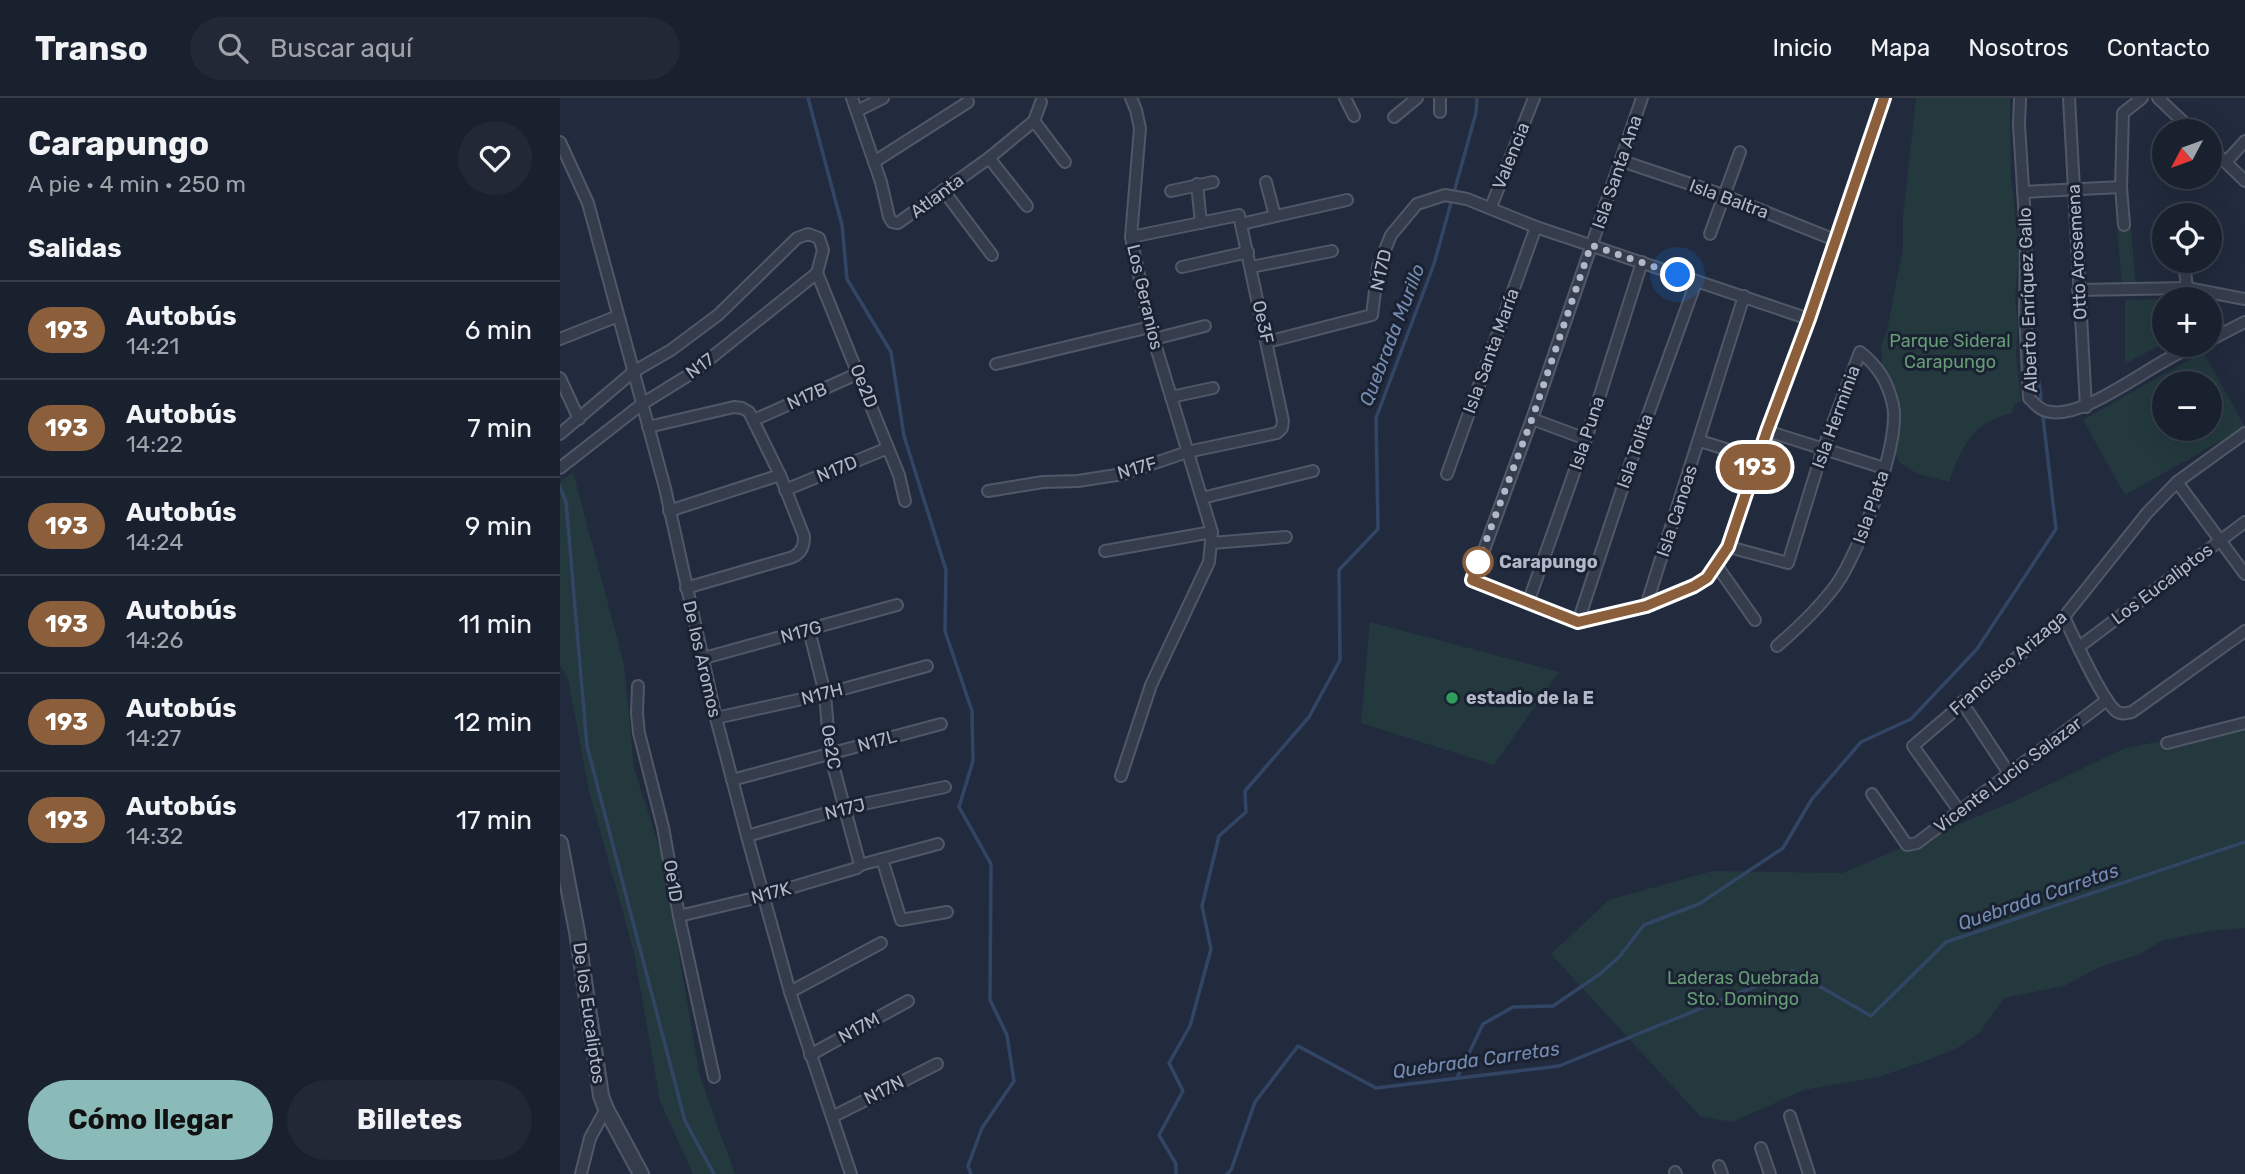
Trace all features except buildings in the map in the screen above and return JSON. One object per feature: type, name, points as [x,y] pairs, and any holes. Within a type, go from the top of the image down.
[{"type":"street","name":"Atlanta","points":[[852,98],[874,162],[889,218],[895,223],[903,221],[989,158],[1034,121]]},
{"type":"street","points":[[857,111],[883,98]]},
{"type":"street","name":"Los Geranios","points":[[1131,98],[1140,128],[1131,237],[1150,327],[1212,538]]},
{"type":"street","points":[[1345,98],[1354,116]]},
{"type":"street","points":[[1394,117],[1417,98]]},
{"type":"street","points":[[1440,98],[1440,112]]},
{"type":"street","name":"Valencia","points":[[1534,98],[1491,207],[1536,227],[1809,319]]},
{"type":"street","name":"Isla Santa Ana","points":[[1528,603],[1472,580],[1532,419],[1642,98]]},
{"type":"street","name":"Alberto Enríquez Gallo","points":[[2020,98],[2029,398],[2039,408],[2051,412],[2066,412],[2086,407],[2170,357]]},
{"type":"street","name":"Otto Arosemena","points":[[2069,98],[2086,407]]},
{"type":"street","points":[[2124,225],[2121,187],[2123,113],[2143,98]]},
{"type":"street","points":[[2158,98],[2180,119]]},
{"type":"street","points":[[1528,603],[1578,622],[1646,606],[1694,586],[1707,578],[1717,566],[1728,547],[1809,319],[1879,99]]},
{"type":"street","points":[[874,162],[968,102]]},
{"type":"street","points":[[1041,102],[1034,121],[1065,162]]},
{"type":"street","points":[[2226,162],[2245,141]]},
{"type":"street","name":"De los Aromos","points":[[560,142],[588,203],[669,510],[716,718],[763,896],[790,992],[851,1174]]},
{"type":"street","points":[[1710,234],[1740,152]]},
{"type":"street","points":[[989,158],[1027,206]]},
{"type":"street","points":[[2222,158],[2245,181]]},
{"type":"street","name":"Isla Baltra","points":[[1622,161],[1723,195],[1835,240]]},
{"type":"street","points":[[1171,191],[1213,181]]},
{"type":"street","points":[[1266,182],[1275,216]]},
{"type":"street","points":[[1197,184],[1201,223]]},
{"type":"street","points":[[2023,192],[2121,187]]},
{"type":"street","points":[[943,190],[992,255]]},
{"type":"street","name":"N17D","points":[[1267,342],[1372,315],[1378,267],[1391,234],[1417,204],[1445,195],[1491,207]]},
{"type":"street","points":[[1131,237],[1201,223],[1275,216],[1347,200]]},
{"type":"street","name":"Oe3F","points":[[1240,220],[1283,421],[1282,428]]},
{"type":"street","name":"Isla Santa María","points":[[1447,474],[1536,227]]},
{"type":"street","points":[[560,434],[634,372],[710,322],[797,238],[808,234],[817,236],[822,241],[823,250],[817,273]]},
{"type":"street","points":[[1251,267],[1332,251]]},
{"type":"street","points":[[1182,267],[1248,252]]},
{"type":"street","name":"Isla Puna","points":[[1528,603],[1586,439],[1642,262]]},
{"type":"street","name":"Oe2D","points":[[817,273],[899,475],[905,501]]},
{"type":"street","name":"N17","points":[[560,468],[642,404],[692,373],[817,273]]},
{"type":"street","name":"Isla Tolita","points":[[1578,622],[1633,456],[1696,282]]},
{"type":"street","points":[[2078,290],[2152,289]]},
{"type":"street","points":[[2222,295],[2245,299]]},
{"type":"street","name":"Isla Canoas","points":[[1646,606],[1744,296]]},
{"type":"street","points":[[560,340],[618,316]]},
{"type":"street","points":[[2222,334],[2245,322]]},
{"type":"street","points":[[1154,339],[1205,326]]},
{"type":"street","points":[[996,364],[1150,327]]},
{"type":"street","name":"Isla Herminia","points":[[1728,547],[1788,563],[1823,449],[1860,352]]},
{"type":"street","name":"Isla Plata","points":[[1777,646],[1805,622],[1854,557],[1893,439],[1893,407],[1885,379],[1873,362],[1860,352]]},
{"type":"street","name":"N17B","points":[[754,420],[859,373]]},
{"type":"street","points":[[560,378],[579,419]]},
{"type":"street","points":[[1171,397],[1213,388]]},
{"type":"street","points":[[648,427],[734,407],[749,412],[780,475],[804,536],[804,545],[799,553],[686,588]]},
{"type":"street","points":[[1532,419],[1586,439]]},
{"type":"street","name":"N17F","points":[[988,491],[1123,474],[1187,452],[1277,433],[1282,428]]},
{"type":"street","points":[[1767,431],[1884,468]]},
{"type":"street","name":"Francisco Arizaga","points":[[1960,812],[1913,746],[2064,617],[2147,513],[2177,482],[2245,433]]},
{"type":"street","points":[[1700,441],[1758,459]]},
{"type":"street","name":"N17D","points":[[785,490],[888,448]]},
{"type":"street","points":[[1202,498],[1313,471]]},
{"type":"street","points":[[669,510],[780,475]]},
{"type":"street","points":[[2177,482],[2245,574]]},
{"type":"street","name":"Los Eucaliptos","points":[[2078,647],[2245,522]]},
{"type":"street","points":[[1105,551],[1212,538],[1231,543],[1286,537]]},
{"type":"street","points":[[1121,776],[1151,685],[1209,562],[1212,538]]},
{"type":"street","points":[[1717,566],[1755,620]]},
{"type":"street","name":"N17G","points":[[704,658],[897,605]]},
{"type":"street","points":[[2064,617],[2107,700],[2117,713],[2132,712],[2245,631]]},
{"type":"street","name":"Oe2C","points":[[809,630],[825,694],[830,754],[860,864]]},
{"type":"street","name":"N17H","points":[[716,718],[825,694],[927,666]]},
{"type":"street","name":"Oe1D","points":[[638,686],[636,713],[639,733],[663,827],[679,916],[714,1077]]},
{"type":"street","name":"Vicente Lucio Salazar","points":[[1872,794],[1907,845],[1917,843],[2107,700]]},
{"type":"street","points":[[1962,702],[2010,775]]},
{"type":"street","points":[[2167,743],[2245,723]]},
{"type":"street","name":"N17L","points":[[732,780],[941,724]]},
{"type":"street","name":"N17J","points":[[747,836],[844,808],[945,787]]},
{"type":"street","name":"De los Eucaliptos","points":[[560,843],[577,932],[599,1084],[606,1109],[641,1174]]},
{"type":"street","name":"N17K","points":[[679,916],[763,896],[857,868],[860,864],[938,844]]},
{"type":"street","points":[[882,859],[901,920],[947,912]]},
{"type":"street","points":[[790,992],[881,943]]},
{"type":"street","name":"N17M","points":[[810,1055],[908,1001]]},
{"type":"street","name":"N17N","points":[[832,1117],[937,1064]]},
{"type":"street","points":[[581,1174],[590,1138],[606,1109]]},
{"type":"street","points":[[1790,1116],[1809,1174]]},
{"type":"street","points":[[1761,1148],[1770,1174]]},
{"type":"green space","name":"Parque Sideral Carapungo","points":[[1916,98],[2010,98],[2011,176],[2019,252],[2015,299],[2018,322],[2016,354],[2021,401],[2014,404],[2012,413],[1987,423],[1970,437],[1949,482],[1918,474],[1899,462],[1894,450],[1890,382],[1882,362],[1881,346],[1887,330],[1903,248],[1903,217]]},
{"type":"green space","points":[[2131,227],[2136,287],[2122,288],[2117,229]]},
{"type":"green space","points":[[2152,299],[2152,349],[2125,364],[2125,300]]},
{"type":"green space","points":[[2194,357],[2206,357],[2214,371],[2169,371]]},
{"type":"green space","points":[[2152,381],[2152,441],[2220,441],[2125,495],[2083,420]]},
{"type":"green space","points":[[2222,386],[2245,427],[2222,440]]},
{"type":"green space","points":[[573,472],[624,664],[634,769],[662,855],[700,1077],[735,1174],[693,1174],[660,1101],[634,952],[589,791],[568,678],[560,665],[560,482]]},
{"type":"green space","name":"estadio de la E","points":[[1370,622],[1559,672],[1494,765],[1361,723]]},
{"type":"green space","name":"Laderas Quebrada Sto. Domingo","points":[[2245,723],[2245,928],[2208,931],[2161,941],[2140,954],[2100,967],[2064,986],[2004,998],[1980,1032],[1959,1047],[1878,1077],[1804,1090],[1732,1122],[1700,1116],[1551,954],[1609,900],[1712,871],[1842,873],[2017,800],[2123,749]]},
{"type":"waterway","points":[[808,98],[842,225],[847,279],[891,352],[904,436],[946,570],[945,631],[972,711],[973,761],[959,807],[991,864],[990,1000],[1007,1035],[1014,1081],[982,1128],[968,1166],[971,1174]]},
{"type":"waterway","name":"Quebrada Murillo","points":[[1176,1174],[1176,1164],[1159,1135],[1183,1091],[1169,1063],[1190,1026],[1211,949],[1202,906],[1219,836],[1246,812],[1245,791],[1309,717],[1340,660],[1339,570],[1378,529],[1376,418],[1434,264],[1476,113],[1477,98]]},
{"type":"waterway","points":[[2031,324],[2041,398]]},
{"type":"waterway","points":[[1457,1078],[1483,1024],[1513,1007],[1553,1006],[1600,974],[1620,956],[1644,925],[1699,904],[1783,848],[1812,799],[1861,742],[1911,719],[1977,649],[2056,529],[2043,417]]},
{"type":"waterway","points":[[560,487],[566,502],[587,746],[685,1121],[714,1174]]},
{"type":"waterway","name":"Quebrada Carretas","points":[[1227,1174],[1231,1170],[1255,1102],[1298,1046],[1376,1088],[1559,1066],[1793,971],[1871,1016],[1946,942],[2245,842]]},
{"type":"bus line","name":"193","points":[[1478,562],[1472,580],[1578,622],[1646,606],[1707,578],[1728,547],[1884,98]]},
{"type":"place","name":"Carapungo","points":[[1478,562]]},
{"type":"place","name":"estadio de la E","points":[[1452,698]]},
{"type":"route","points":[[1478,562],[1532,419],[1591,245],[1678,275]]}]
